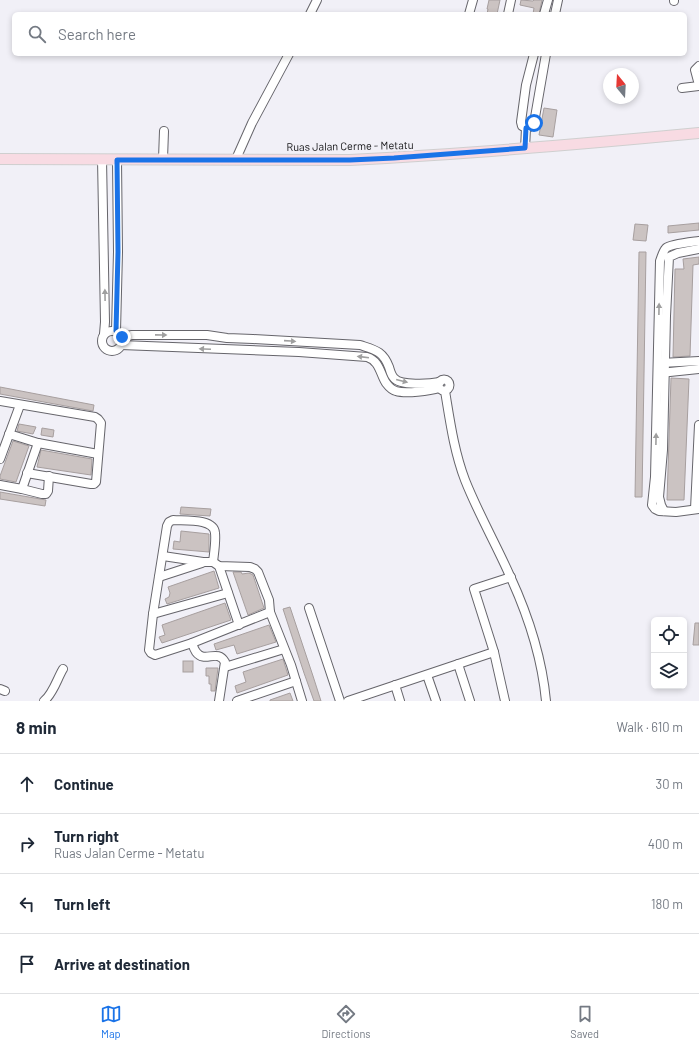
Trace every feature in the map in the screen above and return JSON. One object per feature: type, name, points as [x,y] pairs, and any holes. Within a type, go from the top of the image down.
[{"type":"main road","name":"Ruas Jalan Cerme - Metatu","points":[[0,159],[350,160],[525,148],[699,133]]},
{"type":"street","points":[[311,12],[317,0]]},
{"type":"street","points":[[470,12],[473,0]]},
{"type":"street","points":[[508,12],[511,0]]},
{"type":"street","points":[[545,12],[548,0]]},
{"type":"street","points":[[555,12],[558,0]]},
{"type":"street","points":[[236,159],[252,123],[288,56]]},
{"type":"street","points":[[526,128],[522,126],[521,122],[526,85],[533,56]]},
{"type":"street","points":[[526,128],[530,127],[534,123],[546,56]]},
{"type":"street","points":[[682,88],[699,85],[695,70],[699,66]]},
{"type":"street","points":[[526,85],[540,86]]},
{"type":"street","points":[[525,148],[526,128]]},
{"type":"street","points":[[163,159],[164,131]]},
{"type":"street","points":[[102,159],[105,253],[105,322],[102,342],[110,351],[119,349],[120,338],[117,160]]},
{"type":"street","points":[[666,254],[666,248],[671,246],[699,241]]},
{"type":"street","points":[[699,249],[662,255],[660,260],[661,373],[656,477],[652,505],[655,509],[660,511],[676,512],[697,509],[699,425]]},
{"type":"street","points":[[105,253],[118,252]]},
{"type":"street","points":[[104,334],[112,330],[120,338],[227,350],[299,352],[367,357],[372,358],[377,363],[386,383],[391,389],[397,392],[432,391],[441,387]]},
{"type":"street","points":[[120,338],[132,335],[207,336],[360,345],[376,350],[382,354],[394,378],[398,382],[418,384],[433,383],[441,387]]},
{"type":"street","points":[[227,338],[227,350]]},
{"type":"street","points":[[661,363],[699,361]]},
{"type":"street","points":[[661,373],[699,369]]},
{"type":"street","points":[[441,387],[457,457],[466,481],[526,615],[536,645],[544,682],[546,701]]},
{"type":"street","points":[[0,401],[95,417],[101,423],[96,482],[94,484],[27,473]]},
{"type":"street","points":[[0,459],[20,405]]},
{"type":"street","points":[[9,434],[38,443],[98,454]]},
{"type":"street","points":[[22,489],[38,443]]},
{"type":"street","points":[[0,485],[46,494],[48,491],[49,476]]},
{"type":"street","points":[[239,625],[216,564],[216,533],[212,526],[206,522],[173,520],[169,522],[167,526],[153,614],[149,650],[151,653],[155,654],[192,643],[239,625],[270,612]]},
{"type":"street","points":[[163,556],[216,564],[250,567],[258,572],[269,600],[270,612],[302,701]]},
{"type":"street","points":[[159,577],[203,562]]},
{"type":"street","points":[[504,701],[494,652],[474,589],[510,577]]},
{"type":"street","points":[[153,614],[228,593]]},
{"type":"street","points":[[309,608],[340,701]]},
{"type":"street","points":[[192,643],[196,652],[204,658],[219,655],[225,662],[219,701]]},
{"type":"street","points":[[225,667],[284,649]]},
{"type":"street","points":[[348,701],[494,652]]},
{"type":"street","points":[[458,664],[470,701]]},
{"type":"street","points":[[44,701],[52,691],[63,669]]},
{"type":"street","points":[[427,675],[436,701]]},
{"type":"street","points":[[236,701],[296,681]]},
{"type":"street","points":[[395,685],[400,701]]},
{"type":"building","points":[[489,0],[500,0],[497,12],[487,12]]},
{"type":"building","points":[[521,0],[542,0],[539,12],[533,12],[534,8],[520,5]]},
{"type":"building","points":[[544,108],[557,110],[553,137],[539,135]]},
{"type":"building","points":[[699,223],[699,230],[668,233],[668,226]]},
{"type":"building","points":[[635,224],[648,225],[646,241],[633,240]]},
{"type":"building","points":[[639,252],[646,252],[642,497],[635,497]]},
{"type":"building","points":[[699,257],[699,264],[693,265],[690,356],[673,357],[675,269],[684,269],[683,259]]},
{"type":"building","points":[[671,378],[689,379],[684,500],[667,500]]},
{"type":"building","points":[[0,387],[94,405],[93,411],[0,394]]},
{"type":"building","points":[[19,424],[36,427],[33,434],[17,431]]},
{"type":"building","points":[[42,428],[54,430],[53,437],[41,435]]},
{"type":"building","points":[[13,441],[29,446],[16,482],[0,479]]},
{"type":"building","points":[[41,450],[92,459],[91,475],[37,467]]},
{"type":"building","points":[[0,492],[46,500],[45,506],[0,499]]},
{"type":"building","points":[[181,507],[211,509],[210,516],[180,514]]},
{"type":"building","points":[[181,531],[209,534],[209,552],[173,549],[174,541],[180,542]]},
{"type":"building","points":[[214,571],[219,588],[167,604],[165,599],[169,597],[170,593],[168,587]]},
{"type":"building","points":[[233,572],[241,572],[242,574],[249,573],[253,575],[264,608],[248,615]]},
{"type":"building","points":[[225,603],[231,620],[162,643],[159,637],[165,635],[162,625]]},
{"type":"building","points":[[290,607],[321,701],[314,701],[304,673],[283,609]]},
{"type":"building","points":[[695,623],[699,623],[699,645],[693,645]]},
{"type":"building","points":[[269,625],[276,642],[237,654],[234,645],[216,650],[214,644]]},
{"type":"building","points":[[283,659],[288,675],[237,693],[235,686],[246,682],[243,672]]},
{"type":"building","points":[[183,661],[193,661],[193,672],[183,672]]},
{"type":"building","points":[[206,668],[218,668],[215,691],[211,691],[209,676],[206,676]]},
{"type":"building","points":[[290,693],[293,701],[270,701],[270,700]]},
{"type":"route","points":[[122,337],[116,331],[118,252],[117,160],[350,160],[525,148],[526,128],[530,127],[534,123]]}]
